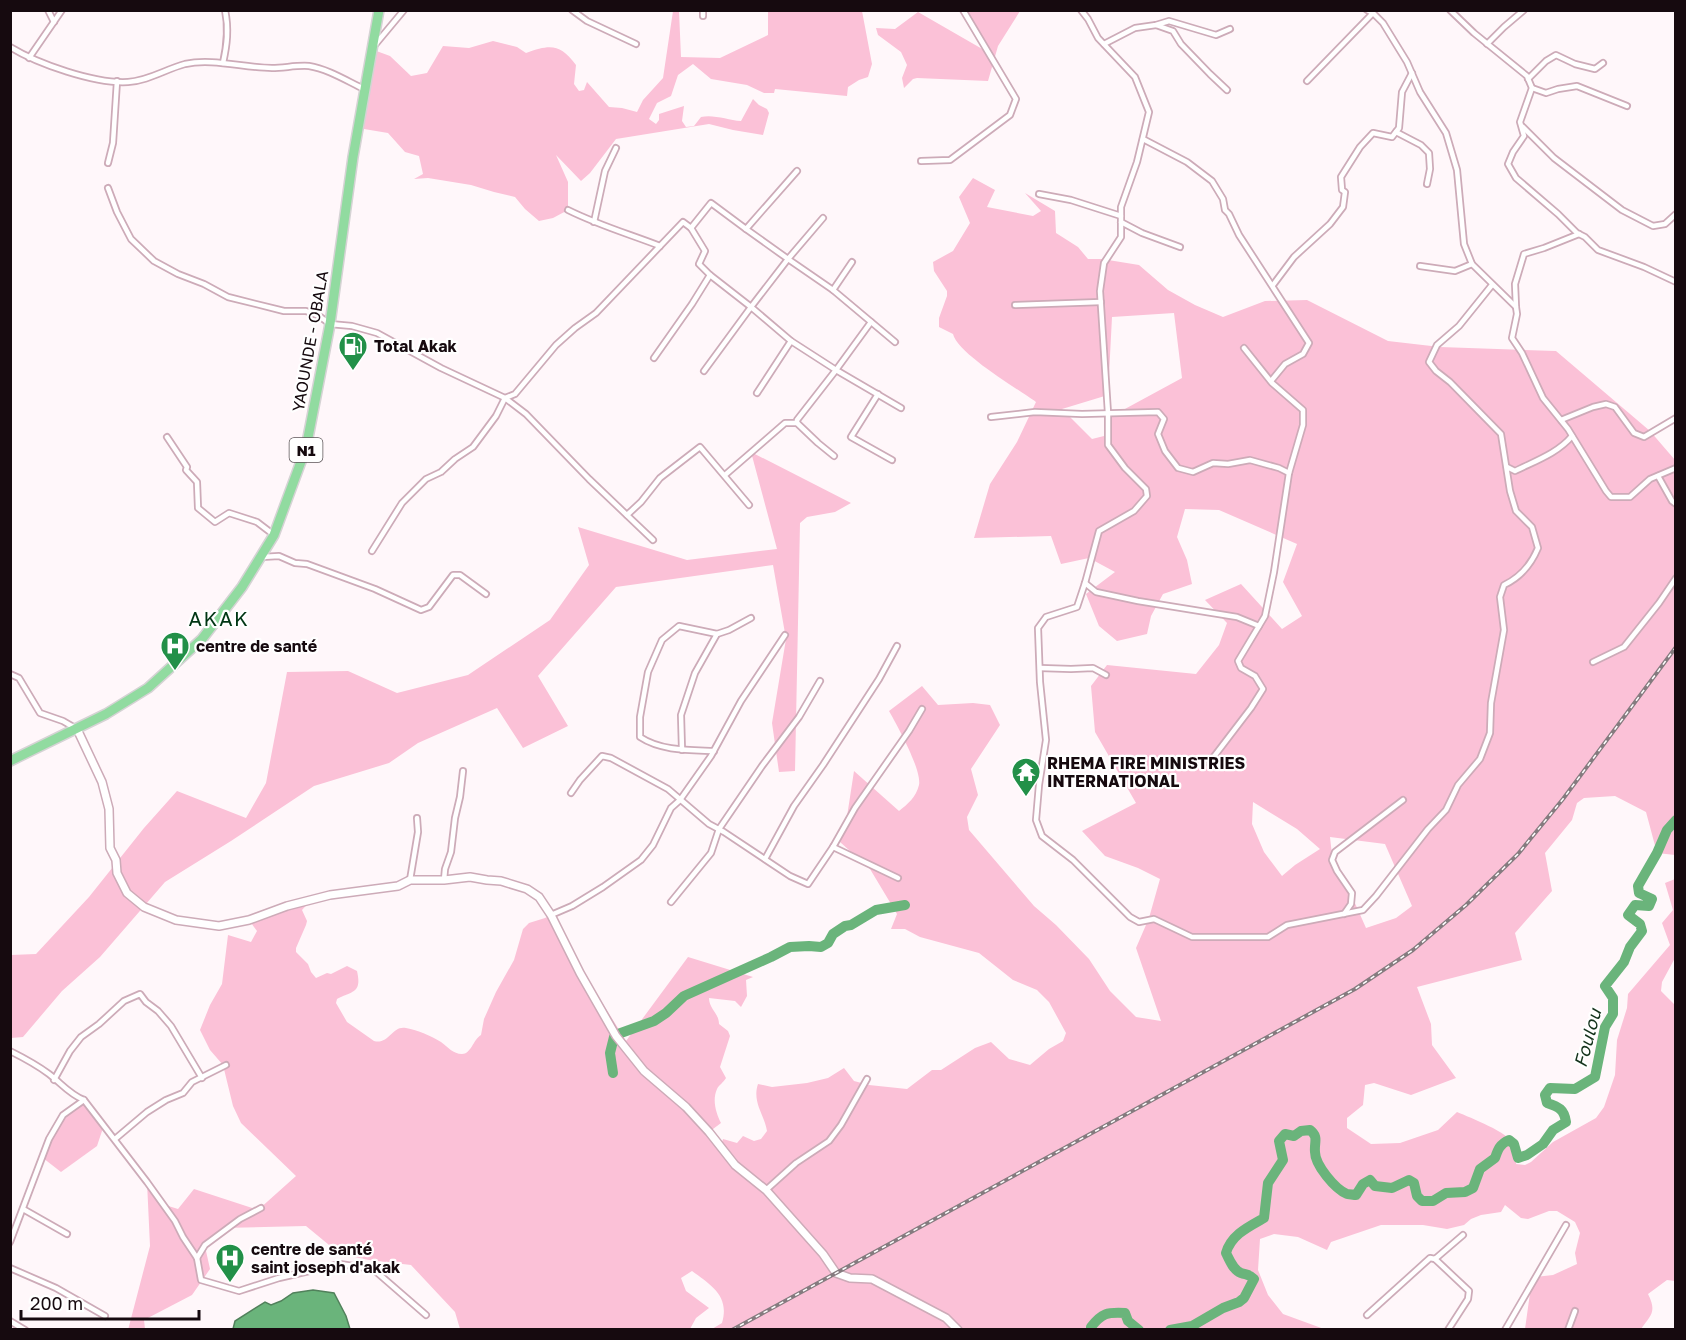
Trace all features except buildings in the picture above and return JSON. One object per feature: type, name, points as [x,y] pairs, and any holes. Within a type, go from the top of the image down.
[{"type":"highway","name":"YAOUNDE - OBALA","points":[[10,761],[106,714],[148,688],[202,639],[242,587],[274,535],[306,448],[330,324],[364,89],[379,10]]},
{"type":"street","points":[[48,10],[54,22]]},
{"type":"street","points":[[29,58],[62,10]]},
{"type":"street","points":[[223,63],[228,24],[225,10]]},
{"type":"street","points":[[373,48],[404,10]]},
{"type":"street","points":[[572,10],[587,21],[636,44]]},
{"type":"street","points":[[921,161],[950,160],[1010,115],[1017,99],[963,10]]},
{"type":"street","points":[[1081,10],[1098,38],[1134,77],[1149,112],[1137,162],[1121,207],[1121,237],[1104,263],[1100,291],[1108,445],[1125,468],[1146,489],[1147,496],[1134,511],[1099,531],[1086,583],[1077,607],[1046,617],[1038,628],[1046,740],[1036,820],[1042,836],[1073,860],[1130,917],[1139,922],[1154,919],[1192,937],[1268,937],[1287,925],[1363,910],[1377,896],[1428,829],[1446,810],[1458,785],[1480,759],[1490,733],[1491,703],[1504,630],[1500,597],[1504,585],[1531,564],[1538,548],[1532,527],[1516,511],[1510,491],[1501,434],[1429,362],[1437,345],[1459,326],[1492,285]]},
{"type":"street","points":[[1367,10],[1389,33],[1407,62],[1420,92],[1446,133],[1457,170],[1464,244],[1472,264],[1516,308]]},
{"type":"street","points":[[1487,44],[1524,10]]},
{"type":"street","points":[[1454,12],[1487,44],[1527,76],[1532,88],[1520,122],[1524,136],[1508,164],[1516,178],[1598,250],[1676,282]]},
{"type":"street","points":[[1307,81],[1373,14]]},
{"type":"street","points":[[1104,44],[1135,28],[1169,21],[1216,35],[1230,29]]},
{"type":"street","points":[[1156,25],[1173,31],[1181,44],[1227,90]]},
{"type":"street","points":[[10,47],[29,58],[67,72],[117,81],[129,82],[185,64],[205,62],[271,68],[309,66],[332,73],[364,89]]},
{"type":"street","points":[[1528,79],[1546,61],[1556,55],[1575,64],[1595,69],[1603,63]]},
{"type":"street","points":[[1273,285],[1294,257],[1330,224],[1343,207],[1345,192],[1342,190],[1341,177],[1360,147],[1373,133],[1392,137],[1399,128],[1402,92],[1412,73]]},
{"type":"street","points":[[108,163],[113,143],[117,81]]},
{"type":"street","points":[[1532,88],[1546,93],[1577,86],[1627,106]]},
{"type":"street","points":[[1521,125],[1554,158],[1622,210],[1653,226],[1665,224],[1676,214]]},
{"type":"street","points":[[1396,132],[1429,153],[1430,169],[1427,184]]},
{"type":"street","points":[[1143,139],[1187,162],[1212,180],[1239,235],[1309,343],[1303,354],[1285,364],[1271,381]]},
{"type":"street","points":[[594,222],[605,171],[616,147]]},
{"type":"street","points":[[746,229],[797,171]]},
{"type":"street","points":[[108,188],[131,239],[160,264],[178,274],[228,297],[284,311],[306,311],[330,324],[352,326],[377,333],[441,368],[505,398],[526,414],[653,540]]},
{"type":"street","points":[[1039,194],[1071,200],[1121,216]]},
{"type":"street","points":[[691,228],[711,203],[833,290],[895,342]]},
{"type":"street","points":[[568,210],[660,246]]},
{"type":"street","points":[[704,371],[788,259],[823,218]]},
{"type":"street","points":[[372,551],[402,503],[426,479],[441,472],[473,447],[496,416],[505,398],[515,394],[556,345],[596,313],[683,222],[691,228],[705,251],[699,264],[710,274],[791,341],[901,408]]},
{"type":"street","points":[[1121,222],[1142,233],[1180,247]]},
{"type":"street","points":[[1579,234],[1524,254],[1515,284],[1517,314],[1512,338],[1544,398],[1572,436],[1611,497],[1630,497],[1650,479],[1676,468]]},
{"type":"street","points":[[833,290],[852,261]]},
{"type":"street","points":[[1420,266],[1455,271],[1472,264]]},
{"type":"street","points":[[654,358],[710,274]]},
{"type":"street","points":[[1015,305],[1101,302]]},
{"type":"street","points":[[797,423],[871,322]]},
{"type":"street","points":[[757,393],[791,341]]},
{"type":"street","points":[[1209,763],[1263,689],[1256,676],[1241,668],[1238,661],[1265,616],[1289,473],[1303,425],[1303,410],[1271,381],[1244,348]]},
{"type":"street","points":[[878,394],[851,437],[892,460]]},
{"type":"street","points":[[1561,420],[1606,404],[1616,407],[1634,433],[1644,437],[1676,418]]},
{"type":"street","points":[[991,417],[1035,412],[1082,414],[1158,412],[1164,419],[1158,434],[1165,451],[1178,468],[1193,472],[1213,463],[1228,464],[1250,460],[1289,473]]},
{"type":"street","points":[[725,475],[785,423],[797,423],[834,456]]},
{"type":"street","points":[[1507,467],[1515,471],[1564,445],[1572,436]]},
{"type":"street","points":[[167,437],[187,466],[186,470],[197,482],[198,508],[215,522],[229,513],[257,522],[274,535]]},
{"type":"street","points":[[627,515],[660,478],[700,447],[749,505]]},
{"type":"street","points":[[1658,476],[1676,504]]},
{"type":"street","points":[[261,557],[279,556],[306,564],[375,589],[421,610],[429,607],[453,575],[460,575],[486,594]]},
{"type":"street","points":[[1593,662],[1624,647],[1676,578]]},
{"type":"street","points":[[1086,583],[1096,592],[1236,617],[1259,626]]},
{"type":"street","points":[[714,751],[682,750],[648,743],[640,738],[640,717],[648,672],[662,640],[680,626],[717,634],[751,618]]},
{"type":"street","points":[[682,750],[681,715],[694,673],[717,634]]},
{"type":"street","points":[[551,915],[572,906],[642,860],[653,844],[671,808],[680,800],[714,751],[741,701],[785,635]]},
{"type":"street","points":[[765,859],[794,806],[823,765],[897,646]]},
{"type":"street","points":[[1040,668],[1093,668],[1106,675]]},
{"type":"street","points":[[10,674],[19,678],[40,712],[77,729],[102,782],[109,809],[111,848],[116,860],[117,873],[127,893],[144,907],[176,920],[219,926],[249,920],[287,906],[330,895],[398,886],[410,880],[470,878],[501,881],[527,889],[539,897],[616,1036],[644,1071],[686,1107],[735,1165],[766,1190],[823,1254],[836,1273],[850,1278],[872,1279],[946,1318],[958,1329]]},
{"type":"street","points":[[671,902],[711,853],[719,829],[799,717],[820,681]]},
{"type":"street","points":[[571,793],[602,756],[620,762],[668,789],[709,824],[790,876],[808,884],[833,847],[855,808],[922,709]]},
{"type":"street","points":[[444,880],[463,771]]},
{"type":"street","points":[[1344,914],[1351,904],[1352,892],[1332,860],[1335,852],[1403,800]]},
{"type":"street","points":[[410,880],[418,832],[417,818]]},
{"type":"street","points":[[833,847],[898,878]]},
{"type":"street","points":[[54,1080],[81,1036],[99,1024],[124,1001],[140,994],[171,1026],[201,1078]]},
{"type":"street","points":[[10,1051],[42,1070],[73,1096],[84,1100],[175,1221],[197,1258],[201,1280],[239,1291],[279,1278],[340,1264],[374,1269],[426,1315]]},
{"type":"street","points":[[115,1139],[147,1112],[183,1093],[192,1082],[226,1065]]},
{"type":"street","points":[[766,1190],[796,1163],[829,1141],[841,1125],[867,1079]]},
{"type":"street","points":[[10,1242],[49,1139],[63,1114],[84,1100]]},
{"type":"street","points":[[197,1258],[205,1245],[240,1219],[261,1208]]},
{"type":"street","points":[[23,1209],[67,1234]]},
{"type":"street","points":[[1505,1329],[1566,1225]]},
{"type":"street","points":[[1435,1259],[1464,1235]]},
{"type":"street","points":[[1367,1315],[1430,1258],[1435,1259],[1468,1291],[1468,1299],[1448,1329]]},
{"type":"street","points":[[10,1268],[56,1287],[105,1316]]},
{"type":"street","points":[[1568,1329],[1575,1311]]},
{"type":"street","points":[[10,1322],[25,1329]]},
{"type":"shaded area","points":[[673,11],[679,11],[681,57],[720,58],[768,35],[768,11],[862,11],[872,64],[868,77],[848,87],[847,96],[775,89],[774,93],[764,93],[747,85],[711,79],[693,64],[678,75],[671,96],[657,103],[649,119],[656,124],[659,114],[684,106],[682,121],[686,127],[694,126],[701,117],[706,116],[741,121],[753,99],[769,113],[763,135],[709,124],[616,139],[581,181],[556,155],[568,182],[568,210],[553,218],[539,221],[515,197],[471,185],[428,178],[414,179],[423,174],[419,156],[405,152],[388,133],[358,128],[371,49],[390,56],[411,76],[427,73],[443,46],[469,48],[493,41],[517,47],[526,53],[549,47],[560,50],[576,65],[574,84],[579,91],[584,90],[587,82],[609,107],[637,112],[643,100],[663,78]]},
{"type":"shaded area","points":[[967,11],[1020,11],[998,46],[988,81],[917,78],[904,88],[902,78],[907,65],[901,52],[878,35],[876,28],[895,29],[918,12],[984,50]]},
{"type":"shaded area","points":[[973,178],[995,190],[987,207],[1033,216],[1041,211],[1025,193],[1055,211],[1056,233],[1078,247],[1088,259],[1139,265],[1168,290],[1223,317],[1265,301],[1307,300],[1388,341],[1440,347],[1556,351],[1650,431],[1675,460],[1675,855],[1657,853],[1646,812],[1615,796],[1584,798],[1577,803],[1572,820],[1545,853],[1552,891],[1515,933],[1522,960],[1417,987],[1431,1024],[1432,1045],[1456,1078],[1411,1095],[1374,1083],[1365,1085],[1363,1105],[1347,1118],[1347,1128],[1371,1144],[1400,1143],[1438,1130],[1457,1112],[1505,1135],[1515,1145],[1516,1164],[1525,1165],[1553,1142],[1596,1118],[1604,1107],[1615,1075],[1617,1040],[1627,1008],[1628,994],[1670,945],[1662,923],[1673,910],[1665,883],[1675,879],[1675,958],[1662,982],[1661,991],[1675,1005],[1675,1281],[1667,1280],[1648,1294],[1652,1313],[1648,1320],[1641,1329],[1525,1329],[1531,1286],[1535,1277],[1553,1275],[1577,1264],[1575,1253],[1580,1233],[1575,1222],[1557,1211],[1549,1211],[1528,1219],[1521,1218],[1505,1205],[1501,1212],[1481,1215],[1464,1225],[1447,1229],[1423,1225],[1381,1225],[1331,1242],[1327,1250],[1298,1237],[1274,1234],[1260,1239],[1258,1270],[1268,1295],[1283,1314],[1324,1329],[712,1329],[722,1323],[724,1314],[721,1298],[712,1286],[692,1271],[681,1278],[686,1291],[709,1308],[696,1318],[690,1329],[460,1329],[455,1312],[411,1265],[340,1254],[306,1226],[222,1228],[204,1242],[210,1269],[192,1295],[144,1320],[145,1329],[128,1330],[150,1246],[147,1182],[162,1204],[178,1209],[194,1189],[258,1210],[296,1176],[241,1123],[233,1106],[223,1065],[210,1050],[200,1030],[222,984],[228,935],[251,942],[257,931],[249,920],[312,899],[302,910],[307,921],[296,952],[308,964],[316,978],[347,966],[357,971],[357,987],[337,999],[336,1003],[347,1022],[374,1041],[383,1040],[397,1029],[406,1028],[441,1042],[456,1053],[468,1052],[481,1035],[484,1019],[514,960],[523,929],[529,923],[551,915],[560,935],[626,1041],[688,957],[753,977],[746,980],[747,996],[741,1007],[735,1001],[709,998],[719,1024],[728,1031],[730,1036],[720,1067],[726,1078],[717,1089],[715,1098],[716,1111],[721,1123],[709,1132],[721,1146],[723,1139],[737,1143],[743,1136],[754,1141],[761,1139],[767,1131],[756,1097],[758,1084],[772,1087],[807,1083],[828,1078],[844,1068],[854,1081],[907,1089],[932,1070],[941,1070],[975,1048],[991,1042],[1009,1059],[1030,1065],[1063,1041],[1066,1033],[1049,1002],[1037,990],[1013,980],[979,953],[920,937],[905,929],[891,929],[897,914],[870,869],[840,842],[846,823],[854,771],[899,811],[916,793],[919,785],[917,769],[889,711],[922,686],[938,705],[973,703],[990,705],[1000,725],[971,769],[978,795],[967,817],[969,830],[1034,906],[1089,959],[1110,991],[1136,1017],[1161,1021],[1136,948],[1149,918],[1160,879],[1105,856],[1082,831],[1136,803],[1095,732],[1091,686],[1107,665],[1196,674],[1219,645],[1227,623],[1205,600],[1241,584],[1282,629],[1302,616],[1283,582],[1297,544],[1219,510],[1185,509],[1177,537],[1187,560],[1192,584],[1163,594],[1151,616],[1147,634],[1117,641],[1099,626],[1086,594],[1115,572],[1089,558],[1061,564],[1051,536],[974,538],[990,484],[1017,442],[1036,402],[977,361],[957,342],[953,334],[939,327],[939,318],[947,291],[934,271],[933,262],[953,251],[970,223],[959,197]],"holes":[[[1174,313],[1182,378],[1112,416],[1108,435],[1092,439],[1062,409],[1108,395],[1112,317]],[[1253,802],[1297,829],[1320,849],[1282,876],[1264,852],[1252,824]],[[1330,837],[1385,844],[1412,906],[1396,918],[1366,928],[1333,864]]]},
{"type":"shaded area","points":[[751,452],[851,503],[835,512],[807,517],[800,523],[795,771],[779,772],[772,723],[786,639],[773,565],[616,587],[538,676],[568,726],[523,748],[497,708],[418,743],[389,763],[314,786],[165,882],[100,957],[62,991],[23,1037],[11,1038],[11,955],[36,954],[89,897],[177,791],[246,818],[266,783],[287,672],[348,671],[397,693],[468,675],[550,620],[589,565],[578,527],[687,560],[777,549]]},
{"type":"shaded area","points":[[84,1100],[104,1125],[97,1146],[61,1172],[43,1158],[55,1128]]},
{"type":"shaded area","points":[[313,1290],[334,1293],[350,1329],[233,1329],[235,1321],[265,1302],[271,1305],[293,1293]]},
{"type":"waterway","name":"Foulou","points":[[1170,1330],[1192,1326],[1244,1298],[1254,1279],[1236,1269],[1226,1253],[1236,1236],[1264,1218],[1268,1183],[1283,1160],[1279,1141],[1285,1134],[1294,1136],[1301,1131],[1310,1130],[1315,1137],[1316,1157],[1322,1170],[1347,1194],[1356,1195],[1363,1184],[1370,1180],[1375,1186],[1392,1188],[1409,1180],[1414,1183],[1417,1196],[1422,1201],[1433,1201],[1446,1193],[1465,1192],[1473,1188],[1480,1169],[1495,1158],[1500,1147],[1509,1140],[1514,1144],[1518,1158],[1543,1144],[1553,1130],[1566,1122],[1562,1111],[1547,1103],[1545,1095],[1550,1088],[1575,1089],[1595,1077],[1605,1027],[1613,1014],[1613,998],[1605,986],[1624,962],[1630,947],[1642,931],[1640,924],[1628,915],[1635,905],[1649,906],[1652,899],[1639,893],[1638,886],[1667,830],[1676,820]]},
{"type":"waterway","points":[[618,1034],[654,1021],[684,996],[790,947],[821,947],[828,943],[833,934],[876,910],[905,905]]},
{"type":"waterway","points":[[613,1073],[610,1053],[614,1037]]},
{"type":"waterway","name":"Foulou","points":[[1091,1330],[1098,1319],[1109,1313],[1125,1313],[1128,1321],[1139,1330]]},
{"type":"railway","points":[[732,1330],[1355,989],[1413,950],[1466,905],[1518,854],[1563,799],[1676,647]]},
{"type":"place","name":"Total Akak","points":[[353,372]]},
{"type":"place","name":"centre de santé","points":[[175,672]]},
{"type":"place","name":"RHEMA FIRE MINISTRIES INTERNATIONAL","points":[[1026,798]]},
{"type":"place","name":"centre de santé saint joseph d'akak","points":[[230,1284]]},
{"type":"district","name":"AKAK","points":[[219,618]]}]
